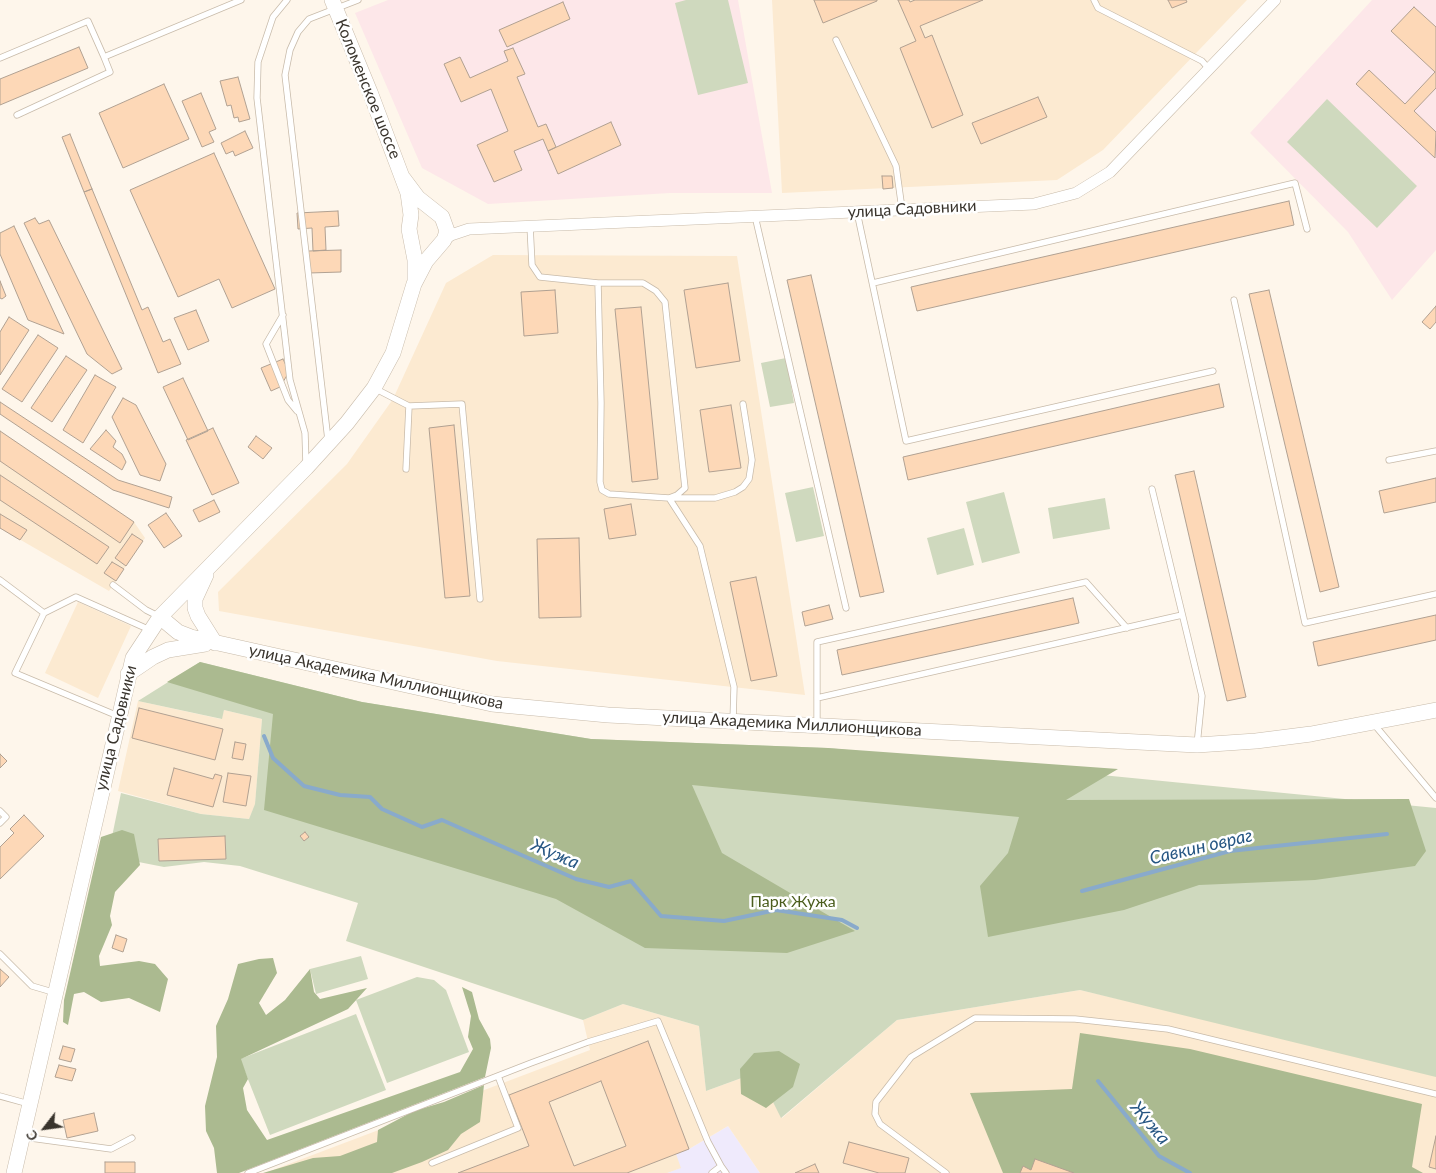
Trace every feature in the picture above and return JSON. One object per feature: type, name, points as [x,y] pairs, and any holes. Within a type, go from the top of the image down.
[{"type":"street","name":"улица Садовники","points":[[439,215],[459,227],[469,229],[1034,204],[1076,193],[1110,172],[1275,0]]},
{"type":"street","name":"Коломенское шоссе","points":[[334,5],[403,178],[411,206],[410,224]]},
{"type":"street","name":"Коломенское шоссе","points":[[403,178],[418,198],[439,215]]},
{"type":"street","points":[[410,224],[421,212],[439,215],[447,226],[442,242]]},
{"type":"street","name":"улица Садовники","points":[[410,224],[415,260],[414,284]]},
{"type":"street","name":"улица Садовники","points":[[14,1173],[118,716],[133,658],[160,617],[306,468],[374,388],[393,353],[414,284],[426,261],[442,242],[451,235],[469,229]]},
{"type":"street","name":"улица Садовники","points":[[412,240],[425,248],[442,242]]},
{"type":"street","points":[[128,674],[153,657],[168,650],[215,643],[195,608],[195,599],[210,565]]},
{"type":"street","name":"улица Академика Миллионщикова","points":[[160,617],[178,632],[215,643],[492,704],[608,715],[1197,744],[1256,741],[1373,723],[1436,710]]},
{"type":"lane","points":[[104,57],[241,0]]},
{"type":"lane","points":[[287,0],[274,17],[258,62],[257,98],[290,380],[304,433],[306,468]]},
{"type":"lane","points":[[328,444],[285,75],[290,50],[298,32],[309,19],[334,5],[358,0]]},
{"type":"lane","points":[[1094,0],[1098,8],[1202,60],[1209,69]]},
{"type":"lane","points":[[0,58],[88,21],[110,72],[17,115]]},
{"type":"lane","points":[[836,40],[896,166],[902,209]]},
{"type":"lane","points":[[873,284],[1295,183],[1306,229]]},
{"type":"lane","points":[[857,212],[906,441],[1213,371]]},
{"type":"lane","points":[[755,216],[846,608]]},
{"type":"lane","points":[[530,226],[532,265],[540,277],[598,283],[643,283],[656,291],[664,302],[685,488],[677,495],[669,498]]},
{"type":"lane","points":[[598,283],[601,403],[600,482],[602,490],[609,494],[669,498],[715,498],[735,492],[749,479],[752,460],[743,404]]},
{"type":"lane","points":[[1234,300],[1305,623],[1436,594]]},
{"type":"lane","points":[[283,315],[266,344],[288,400],[300,415]]},
{"type":"lane","points":[[374,388],[409,406],[462,404],[480,599]]},
{"type":"lane","points":[[406,469],[409,406]]},
{"type":"lane","points":[[1389,460],[1436,451]]},
{"type":"lane","points":[[1152,489],[1202,696],[1197,744]]},
{"type":"lane","points":[[669,498],[700,546],[734,687],[733,722]]},
{"type":"lane","points":[[0,580],[44,613]]},
{"type":"lane","points":[[817,726],[817,642],[1086,582],[1127,628]]},
{"type":"lane","points":[[113,585],[146,610],[160,617]]},
{"type":"lane","points":[[118,716],[15,673],[44,613],[76,597],[150,630]]},
{"type":"lane","points":[[817,698],[1182,615]]},
{"type":"lane","points":[[1373,723],[1436,798]]},
{"type":"lane","points":[[0,811],[6,817],[0,823]]},
{"type":"lane","points":[[0,954],[32,986],[56,993]]},
{"type":"lane","points":[[946,1173],[880,1124],[875,1114],[876,1102],[911,1057],[975,1018],[1075,1019],[1168,1029],[1436,1094]]},
{"type":"lane","points":[[248,1173],[588,1042],[658,1021],[708,1142],[720,1166],[726,1173]]},
{"type":"lane","points":[[432,1163],[518,1128],[498,1076]]},
{"type":"lane","points":[[0,1096],[31,1104]]},
{"type":"lane","points":[[23,1137],[111,1149],[132,1138]]},
{"type":"lane","points":[[712,1173],[720,1166]]},
{"type":"shaded area","points":[[388,0],[738,0],[772,193],[670,193],[488,204],[422,168],[355,13]]},
{"type":"shaded area","points":[[772,0],[1247,0],[1103,150],[1057,180],[782,193]]},
{"type":"shaded area","points":[[1372,0],[1436,0],[1436,250],[1392,300],[1348,232],[1250,133]]},
{"type":"shaded area","points":[[493,255],[737,256],[805,695],[497,661],[219,611],[218,592],[347,464],[393,399],[446,283]]},
{"type":"shaded area","points":[[0,431],[134,522],[145,538],[109,591],[0,528]]},
{"type":"shaded area","points":[[78,602],[131,626],[98,698],[45,673]]},
{"type":"shaded area","points":[[138,701],[221,719],[224,710],[262,719],[255,805],[249,819],[201,814],[118,791]]},
{"type":"shaded area","points":[[1080,990],[1436,1073],[1436,1173],[760,1173],[728,1126],[689,1149],[676,1154],[681,1168],[667,1173],[265,1173],[590,1050],[583,1020],[623,1004],[699,1026],[706,1091],[758,1072],[782,1118],[897,1020]]},
{"type":"shaded area","points":[[728,1126],[760,1173],[667,1173],[680,1168],[675,1154],[689,1149]]},
{"type":"green space","points":[[686,0],[728,0],[748,83],[698,95],[675,3]]},
{"type":"green space","points":[[1327,99],[1417,186],[1377,228],[1287,142]]},
{"type":"green space","points":[[786,358],[794,403],[770,407],[761,363]]},
{"type":"green space","points":[[813,487],[824,536],[796,542],[785,493]]},
{"type":"green space","points":[[1004,492],[1020,553],[982,563],[966,502]]},
{"type":"green space","points":[[1105,498],[1110,529],[1053,539],[1048,508]]},
{"type":"green space","points":[[964,528],[974,565],[937,575],[927,538]]},
{"type":"green space","name":"Парк Жужа","points":[[200,662],[362,702],[591,739],[828,748],[1436,808],[1436,1077],[1080,990],[897,1020],[781,1118],[758,1072],[706,1091],[699,1026],[623,1004],[583,1020],[346,941],[358,903],[240,866],[204,862],[164,867],[108,856],[121,793],[201,814],[249,819],[255,804],[262,719],[224,710],[222,719],[138,701]]},
{"type":"green space","points":[[200,662],[362,702],[591,739],[828,748],[1118,769],[1066,800],[1409,799],[1426,851],[1415,866],[1315,880],[1199,885],[1124,910],[988,937],[980,886],[1008,853],[1019,817],[692,785],[722,853],[855,931],[787,953],[645,948],[556,899],[264,810],[273,714],[167,682]]},
{"type":"green space","points":[[122,830],[134,834],[140,865],[115,892],[110,916],[112,925],[99,956],[100,966],[139,961],[155,964],[168,979],[160,1012],[129,998],[101,1002],[84,992],[74,994],[68,1025],[63,1022],[64,1000],[101,837]]},
{"type":"green space","points":[[361,956],[368,979],[316,994],[310,969]]},
{"type":"green space","points":[[273,958],[277,973],[259,1003],[266,1015],[285,1000],[310,969],[314,992],[320,999],[367,988],[348,1009],[241,1059],[248,1079],[243,1088],[247,1110],[267,1140],[460,1072],[473,1049],[468,1037],[471,1016],[462,987],[472,992],[479,1019],[490,1039],[491,1048],[485,1077],[239,1173],[217,1173],[214,1148],[206,1131],[205,1106],[217,1057],[216,1026],[228,999],[238,964]]},
{"type":"green space","points":[[417,977],[434,980],[446,990],[469,1052],[387,1083],[356,1000]]},
{"type":"green space","points":[[356,1014],[386,1090],[270,1135],[240,1059]]},
{"type":"green space","points":[[1080,1033],[1190,1049],[1422,1104],[1412,1167],[1423,1173],[1003,1173],[970,1093],[1072,1089]]},
{"type":"green space","points":[[779,1051],[800,1064],[793,1087],[766,1108],[741,1094],[740,1069],[754,1053]]},
{"type":"green space","points":[[484,1085],[480,1122],[461,1134],[448,1150],[422,1162],[392,1173],[263,1173],[313,1158],[340,1156],[377,1142],[378,1130],[414,1111],[444,1102]]},
{"type":"building","points":[[814,0],[877,0],[877,1],[823,23]]},
{"type":"building","points":[[898,0],[909,0],[910,2],[915,0],[983,0],[920,26],[925,38],[932,35],[963,115],[932,128],[900,48],[916,41]]},
{"type":"building","points":[[1168,0],[1186,0],[1187,2],[1172,8]]},
{"type":"building","points":[[563,2],[570,19],[507,47],[499,30]]},
{"type":"building","points":[[1414,7],[1436,27],[1436,88],[1414,111],[1436,132],[1435,158],[1356,84],[1369,70],[1405,104],[1435,72],[1391,31]]},
{"type":"building","points":[[79,47],[88,68],[0,105],[0,79]]},
{"type":"building","points":[[513,48],[525,74],[517,77],[538,127],[546,124],[556,147],[548,151],[543,139],[514,151],[522,170],[494,182],[477,145],[508,131],[491,89],[461,102],[444,64],[460,57],[470,78],[508,61],[504,51]]},
{"type":"building","points":[[238,77],[250,119],[239,122],[238,117],[234,118],[231,105],[227,106],[220,81]]},
{"type":"building","points":[[164,84],[189,139],[123,168],[99,113]]},
{"type":"building","points":[[201,93],[216,129],[209,132],[214,142],[202,147],[182,101]]},
{"type":"building","points":[[1038,97],[1047,117],[981,144],[972,123]]},
{"type":"building","points":[[611,122],[621,145],[558,174],[548,151]]},
{"type":"building","points":[[245,131],[253,148],[235,156],[233,151],[226,154],[221,143]]},
{"type":"building","points":[[70,134],[92,189],[84,192],[62,137]]},
{"type":"building","points":[[214,153],[275,289],[232,308],[219,279],[178,297],[130,190]]},
{"type":"building","points":[[882,176],[892,176],[893,188],[883,189]]},
{"type":"building","points":[[92,189],[142,310],[148,307],[163,342],[170,339],[181,364],[158,373],[84,192]]},
{"type":"building","points":[[1289,201],[1294,225],[917,311],[911,287]]},
{"type":"building","points":[[338,211],[339,226],[325,227],[326,250],[313,251],[312,228],[298,229],[297,213]]},
{"type":"building","points":[[35,218],[39,224],[49,220],[122,369],[112,374],[87,354],[24,223]]},
{"type":"building","points":[[14,226],[64,334],[28,320],[0,254],[0,233]]},
{"type":"building","points":[[341,250],[341,272],[309,273],[308,251]]},
{"type":"building","points":[[811,275],[884,592],[860,597],[787,280]]},
{"type":"building","points":[[0,281],[6,296],[2,299],[0,298]]},
{"type":"building","points":[[728,283],[740,361],[696,368],[684,290]]},
{"type":"building","points":[[555,290],[558,333],[524,336],[521,292]]},
{"type":"building","points":[[1269,290],[1339,587],[1320,592],[1249,294]]},
{"type":"building","points":[[1436,306],[1436,322],[1430,329],[1422,322]]},
{"type":"building","points":[[641,307],[658,479],[632,482],[615,309]]},
{"type":"building","points":[[196,310],[209,341],[188,350],[174,318]]},
{"type":"building","points":[[9,317],[29,330],[0,375],[0,332]]},
{"type":"building","points":[[38,335],[58,348],[22,402],[2,389]]},
{"type":"building","points":[[66,356],[87,370],[52,422],[31,408]]},
{"type":"building","points":[[283,359],[289,372],[280,387],[271,391],[261,368]]},
{"type":"building","points":[[95,375],[116,387],[83,443],[63,430]]},
{"type":"building","points":[[183,378],[208,431],[188,440],[163,387]]},
{"type":"building","points":[[1219,384],[1224,407],[908,480],[903,457]]},
{"type":"building","points":[[123,398],[136,405],[166,464],[160,481],[140,475],[112,417]]},
{"type":"building","points":[[0,402],[118,480],[172,497],[169,508],[113,490],[0,414]]},
{"type":"building","points":[[731,405],[741,468],[709,472],[700,410]]},
{"type":"building","points":[[454,425],[470,596],[445,598],[429,428]]},
{"type":"building","points":[[213,428],[239,483],[212,495],[186,440]]},
{"type":"building","points":[[106,430],[116,441],[113,447],[122,454],[126,462],[122,470],[90,449]]},
{"type":"building","points":[[0,431],[134,522],[120,543],[0,461]]},
{"type":"building","points":[[256,436],[272,448],[263,459],[248,447]]},
{"type":"building","points":[[1194,471],[1246,697],[1227,701],[1175,475]]},
{"type":"building","points":[[0,475],[109,547],[97,564],[0,500]]},
{"type":"building","points":[[1436,478],[1436,502],[1384,513],[1379,491]]},
{"type":"building","points":[[214,500],[220,512],[199,522],[193,510]]},
{"type":"building","points":[[631,504],[636,535],[609,539],[604,509]]},
{"type":"building","points":[[166,513],[182,536],[164,548],[148,525]]},
{"type":"building","points":[[0,514],[27,530],[20,540],[0,528]]},
{"type":"building","points":[[132,534],[143,541],[126,566],[115,558]]},
{"type":"building","points":[[579,538],[581,617],[539,618],[537,539]]},
{"type":"building","points":[[112,562],[124,569],[116,581],[104,573]]},
{"type":"building","points":[[756,577],[777,676],[751,681],[730,582]]},
{"type":"building","points":[[1073,598],[1079,623],[842,675],[837,650]]},
{"type":"building","points":[[829,605],[833,619],[805,626],[802,612]]},
{"type":"building","points":[[1436,615],[1436,640],[1318,666],[1313,642]]},
{"type":"building","points":[[139,708],[223,729],[215,760],[132,738]]},
{"type":"building","points":[[235,742],[246,744],[243,760],[232,758]]},
{"type":"building","points":[[0,754],[7,761],[0,768]]},
{"type":"building","points":[[174,768],[213,779],[215,774],[222,776],[213,807],[167,795]]},
{"type":"building","points":[[228,773],[251,776],[246,806],[223,802]]},
{"type":"building","points":[[24,815],[44,836],[0,879],[0,847],[14,833],[10,829]]},
{"type":"building","points":[[305,832],[309,837],[304,841],[300,836]]},
{"type":"building","points":[[225,836],[226,859],[159,861],[158,839]]},
{"type":"building","points":[[116,935],[127,939],[123,952],[112,948]]},
{"type":"building","points":[[0,969],[9,977],[0,987]]},
{"type":"building","points":[[648,1041],[689,1149],[627,1173],[458,1173],[529,1146],[509,1095]],"holes":[[[601,1081],[626,1146],[574,1166],[549,1102]]]},
{"type":"building","points":[[63,1046],[75,1049],[71,1062],[59,1059]]},
{"type":"building","points":[[59,1065],[76,1069],[72,1081],[55,1077]]},
{"type":"building","points":[[94,1113],[98,1131],[67,1138],[63,1120]]},
{"type":"building","points":[[1436,1136],[1436,1169],[1429,1167]]},
{"type":"building","points":[[849,1142],[909,1158],[905,1173],[879,1173],[843,1163]]},
{"type":"building","points":[[1035,1159],[1074,1173],[1020,1173],[1023,1166],[1031,1170]]},
{"type":"building","points":[[105,1162],[135,1162],[135,1173],[105,1173]]},
{"type":"building","points":[[815,1164],[819,1173],[795,1173]]},
{"type":"waterway","name":"Жужа","points":[[264,736],[273,758],[304,786],[340,795],[370,797],[382,809],[422,827],[442,820],[576,879],[609,887],[631,881],[661,916],[724,921],[776,910],[842,920],[857,928]]},
{"type":"waterway","name":"Савкин овраг","points":[[1082,891],[1230,851],[1387,834]]},
{"type":"waterway","name":"Жужа","points":[[1098,1081],[1159,1156],[1190,1173]]}]
